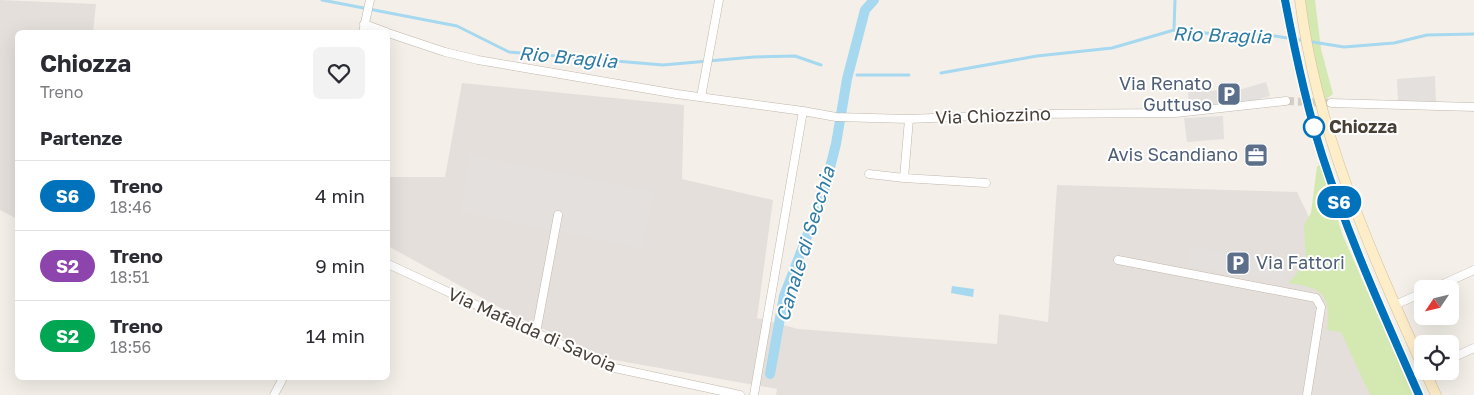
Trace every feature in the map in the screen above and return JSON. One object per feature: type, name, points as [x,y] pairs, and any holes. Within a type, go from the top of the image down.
[{"type":"main road","points":[[1300,0],[1307,48],[1320,103],[1339,166],[1395,306],[1414,348]]},
{"type":"main road","points":[[1429,380],[1436,395]]},
{"type":"street","points":[[701,97],[719,0]]},
{"type":"street","points":[[363,30],[369,2]]},
{"type":"street","name":"Via Chiozzino","points":[[365,20],[382,30]]},
{"type":"street","name":"Via Chiozzino","points":[[390,34],[445,52],[478,60],[701,97],[804,110],[847,118],[909,119],[1022,114],[1176,113],[1286,101]]},
{"type":"street","points":[[1331,103],[1474,107]]},
{"type":"street","points":[[754,395],[804,110]]},
{"type":"street","points":[[904,178],[909,119]]},
{"type":"street","points":[[869,174],[986,183]]},
{"type":"street","points":[[536,334],[558,215]]},
{"type":"street","points":[[1118,260],[1316,298],[1321,306],[1307,395]]},
{"type":"street","name":"Via Mafalda di Savoia","points":[[390,265],[610,367],[740,395]]},
{"type":"street","points":[[1452,280],[1474,270]]},
{"type":"street","points":[[1395,306],[1414,297]]},
{"type":"street","points":[[1459,355],[1474,348]]},
{"type":"street","points":[[274,395],[282,380]]},
{"type":"shaded area","points":[[0,0],[96,4],[93,30],[15,30],[15,218],[0,210]]},
{"type":"shaded area","points":[[1435,76],[1436,104],[1398,102],[1397,79]]},
{"type":"shaded area","name":"Via Renato Guttuso","points":[[1266,82],[1270,96],[1252,101],[1189,108],[1188,92],[1242,89]]},
{"type":"shaded area","points":[[462,83],[684,105],[682,179],[773,200],[757,318],[798,329],[997,344],[999,314],[1048,322],[1057,185],[1297,192],[1394,395],[776,395],[777,389],[609,359],[515,316],[390,247],[390,177],[445,177]]},
{"type":"shaded area","points":[[1223,116],[1224,139],[1187,142],[1184,118]]},
{"type":"shaded area","points":[[469,155],[655,191],[642,249],[461,212]]},
{"type":"shaded area","name":"Via Fattori","points":[[1191,247],[1287,260],[1284,281],[1190,267]]},
{"type":"green space","points":[[1304,0],[1315,0],[1321,49],[1333,94],[1326,99],[1323,96],[1308,36]]},
{"type":"green space","points":[[1320,165],[1343,236],[1413,395],[1370,395],[1341,332],[1327,330],[1328,308],[1322,295],[1309,287],[1288,283],[1296,275],[1306,257],[1304,225],[1311,213],[1317,166]]},
{"type":"water","points":[[952,286],[974,289],[973,297],[951,293]]},
{"type":"waterway","name":"Rio Braglia","points":[[322,0],[457,26],[509,52],[663,65],[754,57],[795,56],[821,65]]},
{"type":"waterway","name":"Canale di Secchia","points":[[770,374],[784,296],[823,195],[836,144],[847,79],[865,10],[874,0]]},
{"type":"waterway","points":[[1174,29],[1175,0]]},
{"type":"waterway","name":"Rio Braglia","points":[[941,73],[1037,56],[1112,48],[1174,30],[1225,35],[1269,35],[1344,47],[1394,43],[1427,35],[1474,34]]},
{"type":"waterway","name":"Rio Braglia","points":[[857,75],[909,75]]},
{"type":"tunnel","points":[[1286,101],[1331,103]]},
{"type":"railway","points":[[1285,0],[1301,78],[1332,186],[1355,247],[1419,395]]},
{"type":"train","name":"S6","points":[[1285,0],[1296,53],[1322,156],[1355,248],[1419,395]]},
{"type":"place","name":"Via Renato Guttuso","points":[[1229,94]]},
{"type":"place","name":"Chiozza","points":[[1314,127]]},
{"type":"place","name":"Avis Scandiano","points":[[1256,155]]},
{"type":"place","name":"Via Fattori","points":[[1238,263]]}]
